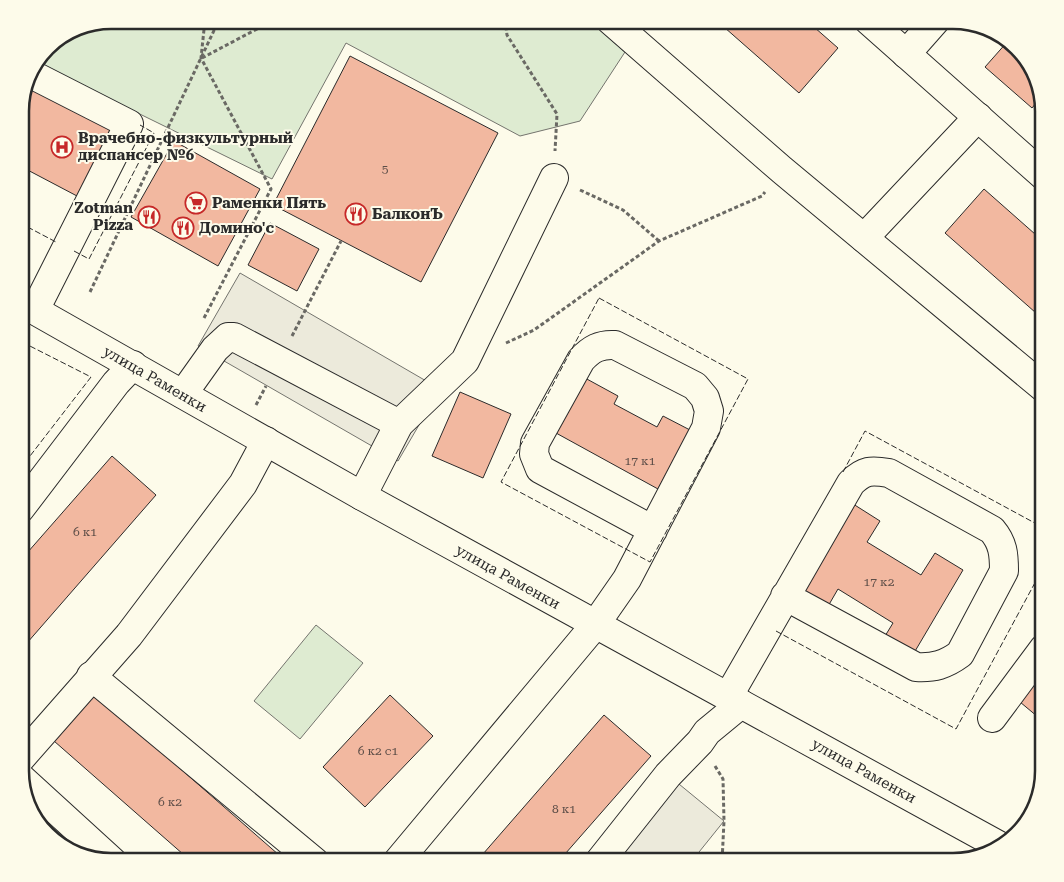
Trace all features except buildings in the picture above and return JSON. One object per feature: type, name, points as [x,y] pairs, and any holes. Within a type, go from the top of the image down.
[{"type":"street","points":[[620,29],[782,170],[1035,380]]},
{"type":"street","points":[[878,29],[1035,168]]},
{"type":"street","points":[[906,54],[928,29]]},
{"type":"street","points":[[29,302],[129,124],[37,77]]},
{"type":"street","points":[[864,238],[978,117]]},
{"type":"street","points":[[362,496],[399,424],[465,361],[554,178]]},
{"type":"street","name":"улица Раменки","points":[[29,307],[362,496],[993,842]]},
{"type":"street","points":[[183,394],[215,349],[228,337],[234,337],[399,424]]},
{"type":"street","points":[[405,853],[595,625],[627,579],[653,530],[706,428],[709,411],[705,398],[695,386],[615,346],[605,344],[588,352],[581,360],[535,444],[534,454],[540,469],[653,530]]},
{"type":"street","points":[[29,497],[116,383],[134,365]]},
{"type":"street","points":[[29,748],[129,635],[243,484],[266,441]]},
{"type":"street","points":[[606,853],[668,775],[700,742],[734,700],[785,596],[851,483],[860,473],[874,470],[888,473],[992,530],[1000,539],[1004,557],[1004,571],[960,654],[948,663],[931,668],[916,668],[785,596]]},
{"type":"street","points":[[992,718],[1035,660]]},
{"type":"street","points":[[91,676],[304,853]]},
{"type":"street","points":[[31,787],[103,852]]},
{"type":"path","points":[[204,319],[271,189],[201,58],[205,29]]},
{"type":"path","points":[[90,292],[216,29]]},
{"type":"path","points":[[201,58],[257,29]]},
{"type":"path","points":[[506,29],[507,35],[557,114],[554,178],[623,210],[659,241]]},
{"type":"path","points":[[465,361],[534,330],[659,241],[762,196]]},
{"type":"path","points":[[700,742],[723,779],[722,853]]},
{"type":"green space","points":[[111,29],[599,29],[625,52],[580,121],[520,136],[346,43],[272,179],[42,66],[53,53],[65,43],[95,30]]},
{"type":"green space","points":[[316,625],[363,663],[300,739],[254,701]]},
{"type":"shaded area","points":[[240,273],[440,389],[398,461],[198,346]]},
{"type":"shaded area","points":[[668,775],[724,821],[698,853],[606,853]]},
{"type":"fence","points":[[74,251],[89,259],[154,133],[140,125]]},
{"type":"fence","points":[[29,228],[56,242]]},
{"type":"fence","points":[[599,298],[748,379],[650,562],[501,482],[599,298]]},
{"type":"fence","points":[[29,346],[91,377],[29,457]]},
{"type":"fence","points":[[843,472],[865,431],[1035,523]]},
{"type":"fence","points":[[776,631],[956,729],[1035,583]]},
{"type":"place","name":"Врачебно-физкультурный диспансер №6","points":[[62,147]]},
{"type":"place","name":"Раменки Пять","points":[[196,203]]},
{"type":"place","name":"БалконЪ","points":[[356,214]]},
{"type":"place","name":"Zotman Pizza","points":[[149,217]]},
{"type":"place","name":"Домино'c","points":[[183,228]]}]
